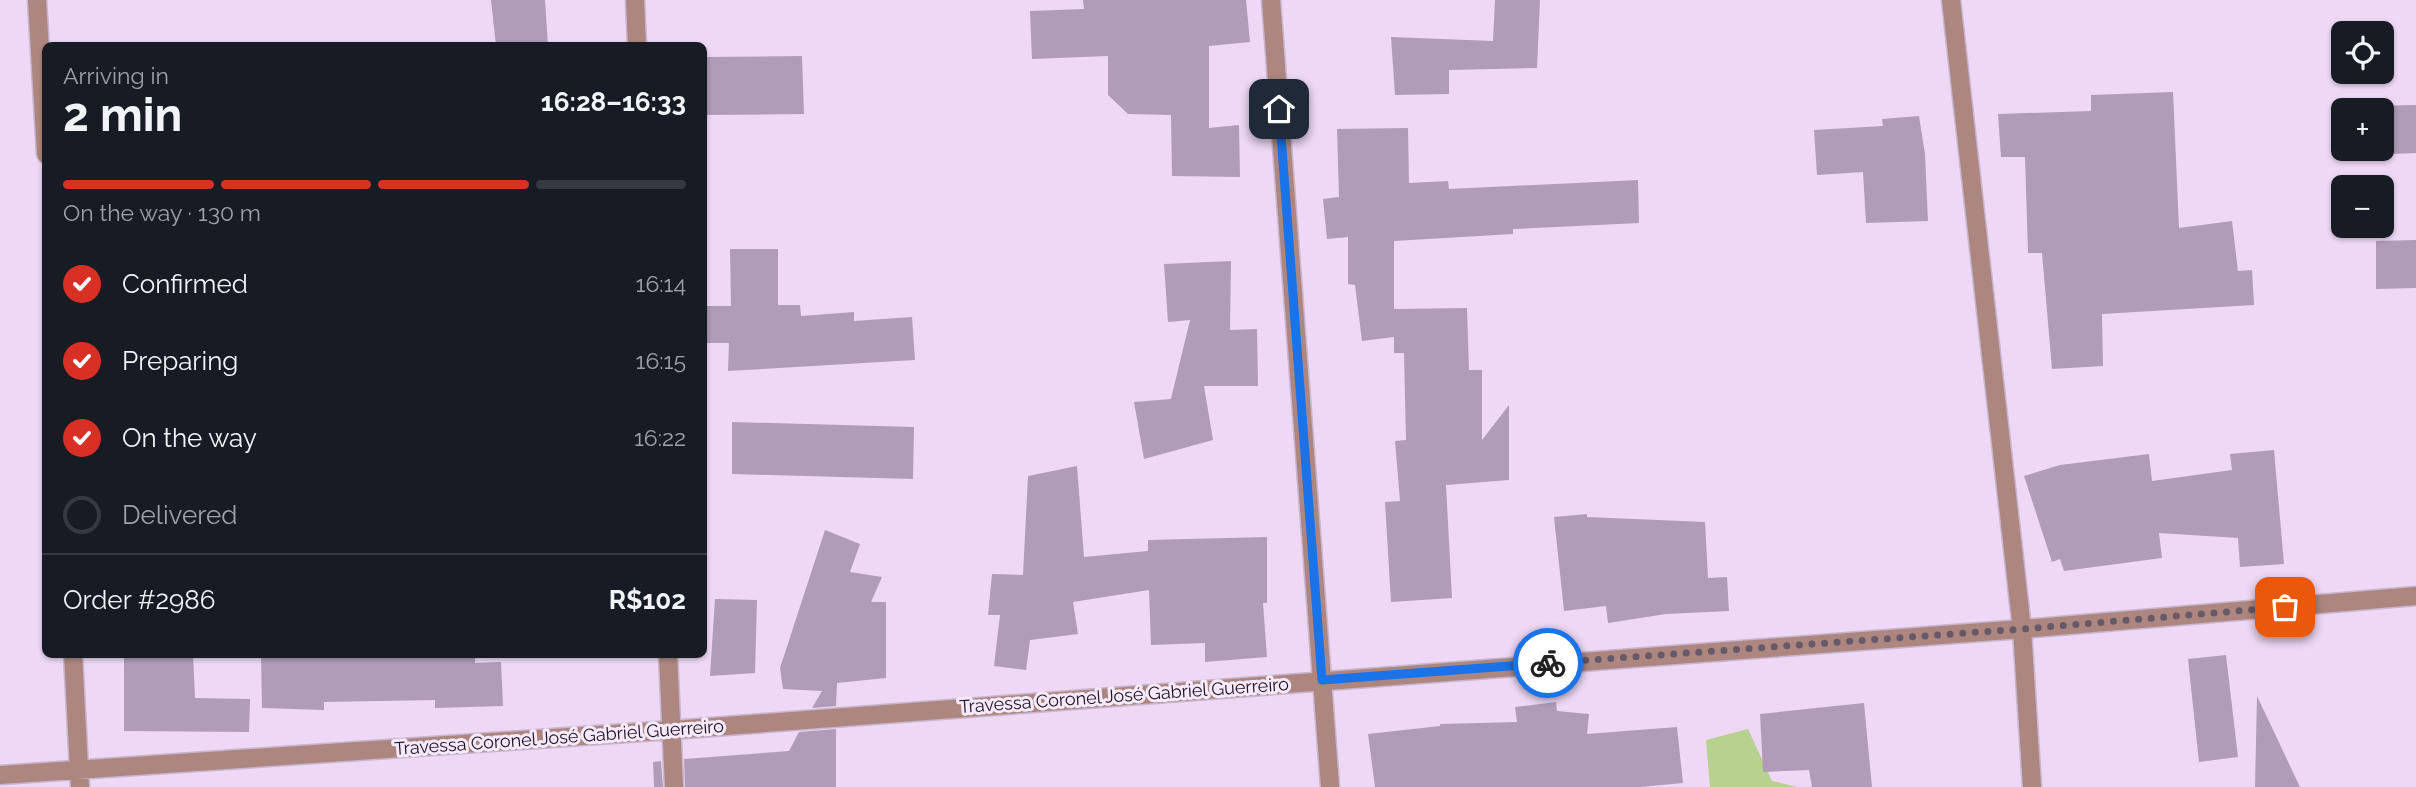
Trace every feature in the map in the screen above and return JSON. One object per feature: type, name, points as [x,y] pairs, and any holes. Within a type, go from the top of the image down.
[{"type":"street","points":[[37,0],[42,86]]},
{"type":"street","points":[[635,0],[637,42]]},
{"type":"street","points":[[1271,0],[1330,787]]},
{"type":"street","points":[[1951,0],[2022,629],[2032,787]]},
{"type":"street","name":"Travessa Coronel José Gabriel Guerreiro","points":[[0,775],[80,778],[1322,680],[2022,629],[2416,596]]},
{"type":"street","points":[[73,658],[80,778]]},
{"type":"street","points":[[668,658],[674,787]]},
{"type":"green space","points":[[1748,729],[1772,781],[1798,787],[1710,787],[1706,740]]},
{"type":"building","points":[[491,0],[545,0],[548,42],[496,42]]},
{"type":"building","points":[[1083,0],[1246,0],[1250,42],[1209,46],[1209,128],[1239,125],[1240,177],[1172,176],[1171,115],[1128,114],[1108,95],[1108,56],[1032,59],[1030,11],[1084,9]]},
{"type":"building","points":[[1495,0],[1540,0],[1537,68],[1449,70],[1449,94],[1395,95],[1391,37],[1493,41]]},
{"type":"building","points":[[802,56],[804,114],[707,115],[707,57]]},
{"type":"building","points":[[2173,92],[2179,228],[2232,221],[2238,271],[2252,270],[2254,305],[2102,314],[2103,366],[2052,369],[2042,253],[2028,253],[2025,157],[2001,157],[1998,114],[2091,111],[2091,95]]},
{"type":"building","points":[[2394,105],[2416,105],[2416,153],[2394,154]]},
{"type":"building","points":[[1919,116],[1925,154],[1928,221],[1866,223],[1863,172],[1817,175],[1814,130],[1883,126],[1882,119]]},
{"type":"building","points":[[1408,128],[1409,183],[1448,181],[1449,189],[1638,180],[1639,223],[1513,229],[1513,234],[1394,241],[1394,309],[1467,308],[1469,370],[1482,370],[1482,440],[1509,405],[1509,480],[1446,485],[1452,598],[1391,602],[1385,502],[1400,501],[1395,441],[1406,440],[1404,353],[1394,353],[1394,337],[1362,341],[1355,285],[1348,284],[1348,237],[1327,239],[1323,199],[1339,197],[1337,129]]},
{"type":"building","points":[[2416,240],[2416,288],[2376,289],[2376,241]]},
{"type":"building","points":[[730,249],[778,249],[778,305],[800,305],[801,316],[854,312],[854,321],[912,317],[915,360],[728,371],[729,343],[707,343],[707,306],[731,306]]},
{"type":"building","points":[[1231,261],[1230,330],[1257,329],[1258,386],[1204,386],[1213,440],[1144,459],[1134,402],[1171,399],[1190,320],[1168,322],[1164,264]]},
{"type":"building","points":[[732,422],[914,427],[913,479],[732,474]]},
{"type":"building","points":[[2274,450],[2284,564],[2240,567],[2238,538],[2159,533],[2162,558],[2064,571],[2060,559],[2052,562],[2024,476],[2060,465],[2149,454],[2152,481],[2232,470],[2230,454]]},
{"type":"building","points":[[1077,466],[1084,557],[1148,551],[1148,540],[1267,537],[1267,603],[1263,603],[1267,657],[1205,662],[1205,643],[1151,645],[1149,590],[1073,602],[1078,634],[1030,640],[1026,670],[994,666],[1000,615],[988,615],[992,574],[1023,575],[1028,476]]},
{"type":"building","points":[[1587,514],[1587,517],[1705,522],[1708,578],[1727,577],[1729,611],[1666,614],[1608,623],[1606,606],[1564,611],[1554,517]]},
{"type":"building","points":[[825,530],[860,544],[850,572],[882,577],[871,602],[886,602],[886,678],[837,683],[836,706],[812,708],[822,691],[783,689],[780,668]]},
{"type":"building","points":[[715,599],[757,600],[755,673],[710,676]]},
{"type":"building","points":[[2226,655],[2238,757],[2199,762],[2188,659]]},
{"type":"building","points":[[124,658],[193,658],[195,698],[250,699],[249,732],[124,731]]},
{"type":"building","points":[[261,658],[475,658],[475,663],[501,662],[503,706],[435,708],[435,700],[324,702],[324,710],[262,708]]},
{"type":"building","points":[[2257,696],[2300,787],[2255,787]]},
{"type":"building","points":[[1556,702],[1557,711],[1589,714],[1587,734],[1677,727],[1683,783],[1640,787],[1375,787],[1368,734],[1440,724],[1517,722],[1515,707]]},
{"type":"building","points":[[1864,703],[1872,787],[1812,787],[1809,770],[1763,772],[1760,714]]},
{"type":"building","points":[[836,729],[836,787],[685,787],[684,759],[789,751],[799,732]]},
{"type":"building","points":[[661,761],[663,787],[654,787],[653,762]]},
{"type":"way so far","points":[[1548,663],[2285,607]]},
{"type":"route","points":[[1279,109],[1322,680],[1548,663]]}]
